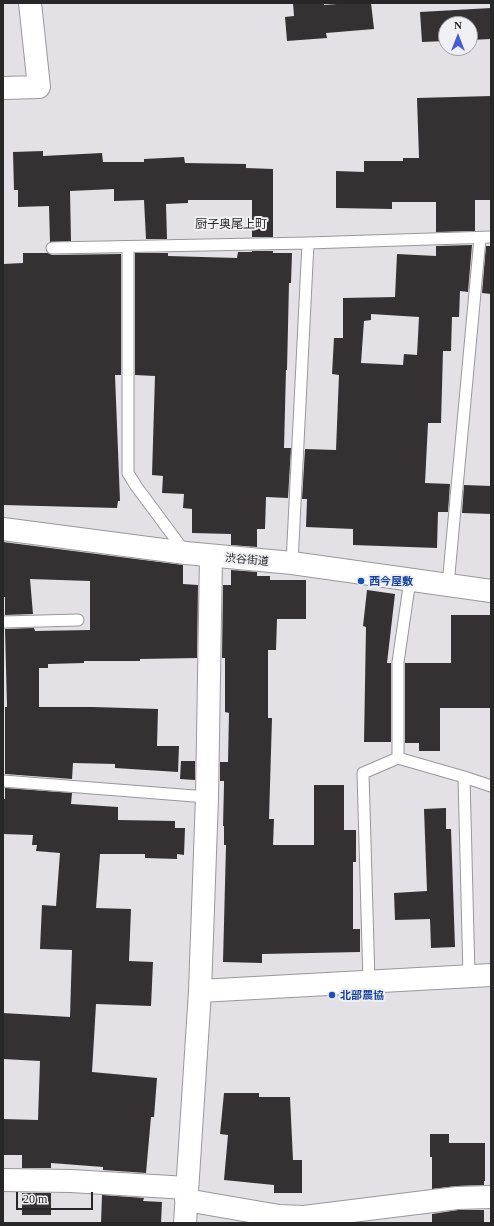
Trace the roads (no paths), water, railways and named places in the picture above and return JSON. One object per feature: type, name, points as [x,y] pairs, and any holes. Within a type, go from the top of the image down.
[{"type":"street","points":[[3,88],[39,87],[30,3]]},
{"type":"street","name":"渋谷街道","points":[[3,529],[186,554],[292,563],[491,591]]},
{"type":"street","points":[[185,1223],[200,991],[207,797],[211,556]]},
{"type":"street","points":[[200,991],[491,975]]},
{"type":"street","points":[[3,1180],[71,1181],[187,1194],[291,1219],[457,1198],[491,1197]]},
{"type":"lane","points":[[52,248],[485,238],[448,585]]},
{"type":"lane","points":[[292,563],[308,243]]},
{"type":"lane","points":[[128,247],[128,473],[186,554]]},
{"type":"lane","points":[[398,758],[398,662],[410,580]]},
{"type":"lane","points":[[3,622],[78,620]]},
{"type":"lane","points":[[369,982],[363,773],[398,758],[491,786]]},
{"type":"lane","points":[[464,777],[469,976]]},
{"type":"lane","points":[[3,782],[207,797]]},
{"type":"place","name":"西今屋敷","points":[[361,581]]},
{"type":"place","name":"北部農協","points":[[332,995]]},
{"type":"district","name":"厨子奥尾上町","points":[[231,223]]}]
